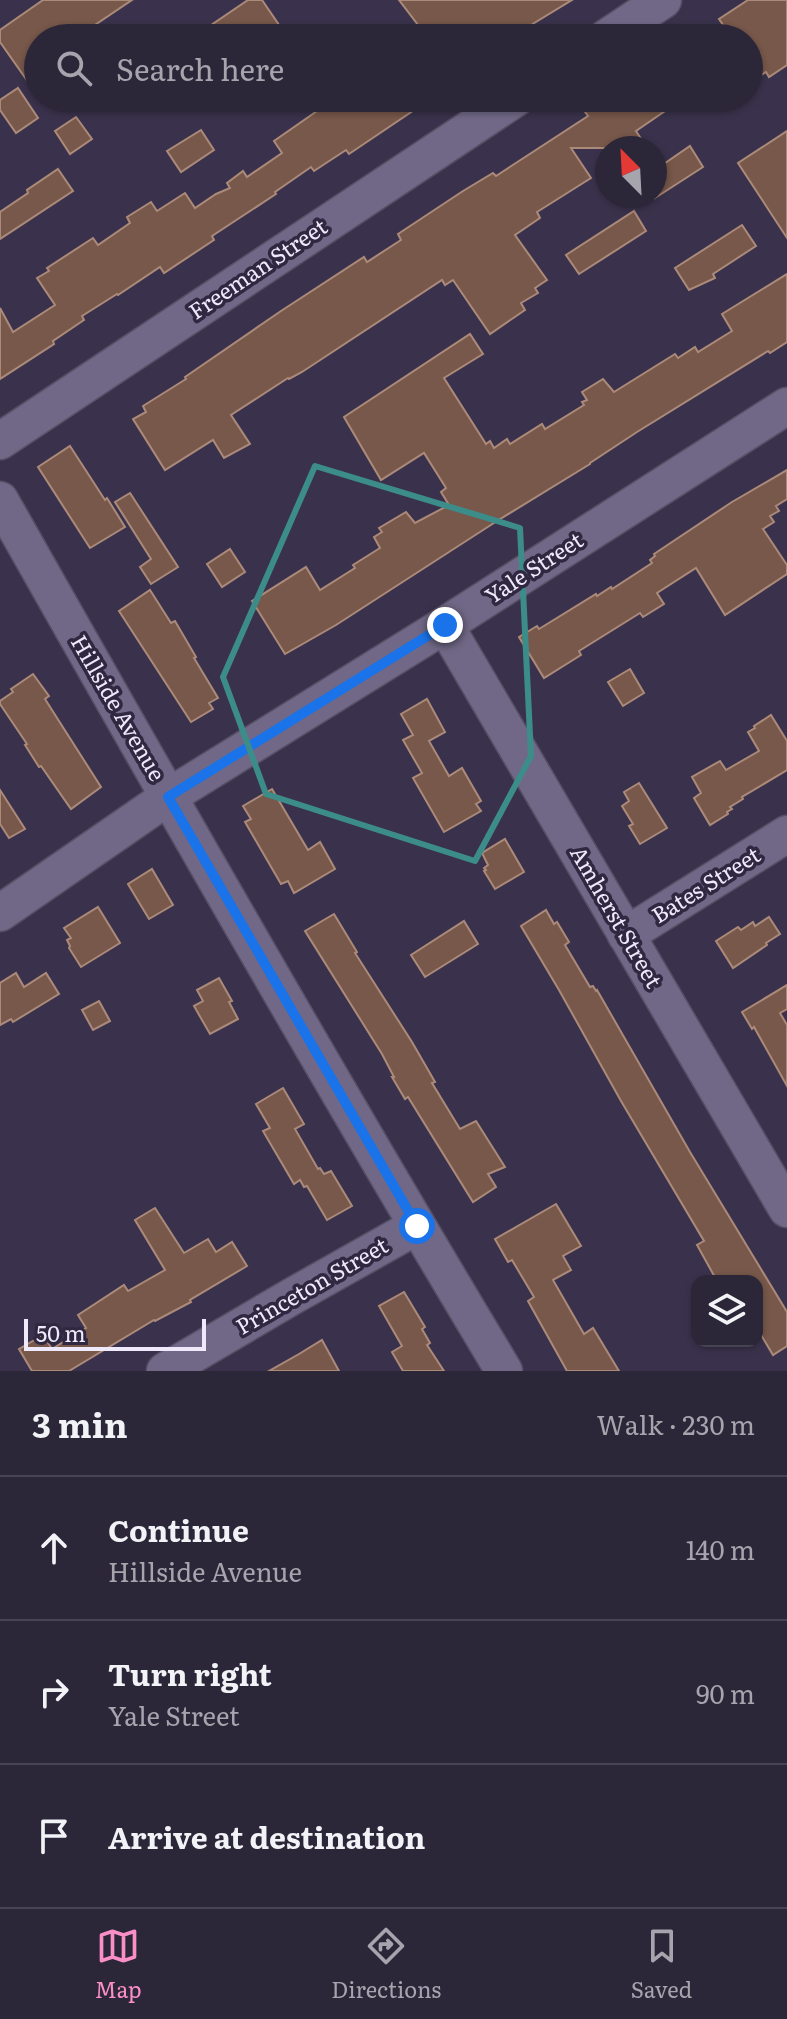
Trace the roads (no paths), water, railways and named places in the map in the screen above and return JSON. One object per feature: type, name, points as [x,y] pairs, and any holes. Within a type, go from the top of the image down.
[{"type":"street","points":[[627,24],[663,0]]},
{"type":"street","name":"Freeman Street","points":[[0,441],[495,112]]},
{"type":"street","name":"Yale Street","points":[[0,913],[168,797],[445,625],[787,406]]},
{"type":"street","name":"Hillside Avenue","points":[[0,500],[168,797],[504,1371]]},
{"type":"street","name":"Amherst Street","points":[[445,625],[787,1209]]},
{"type":"street","name":"Bates Street","points":[[626,935],[787,834]]},
{"type":"street","name":"Princeton Street","points":[[165,1371],[417,1226]]}]
